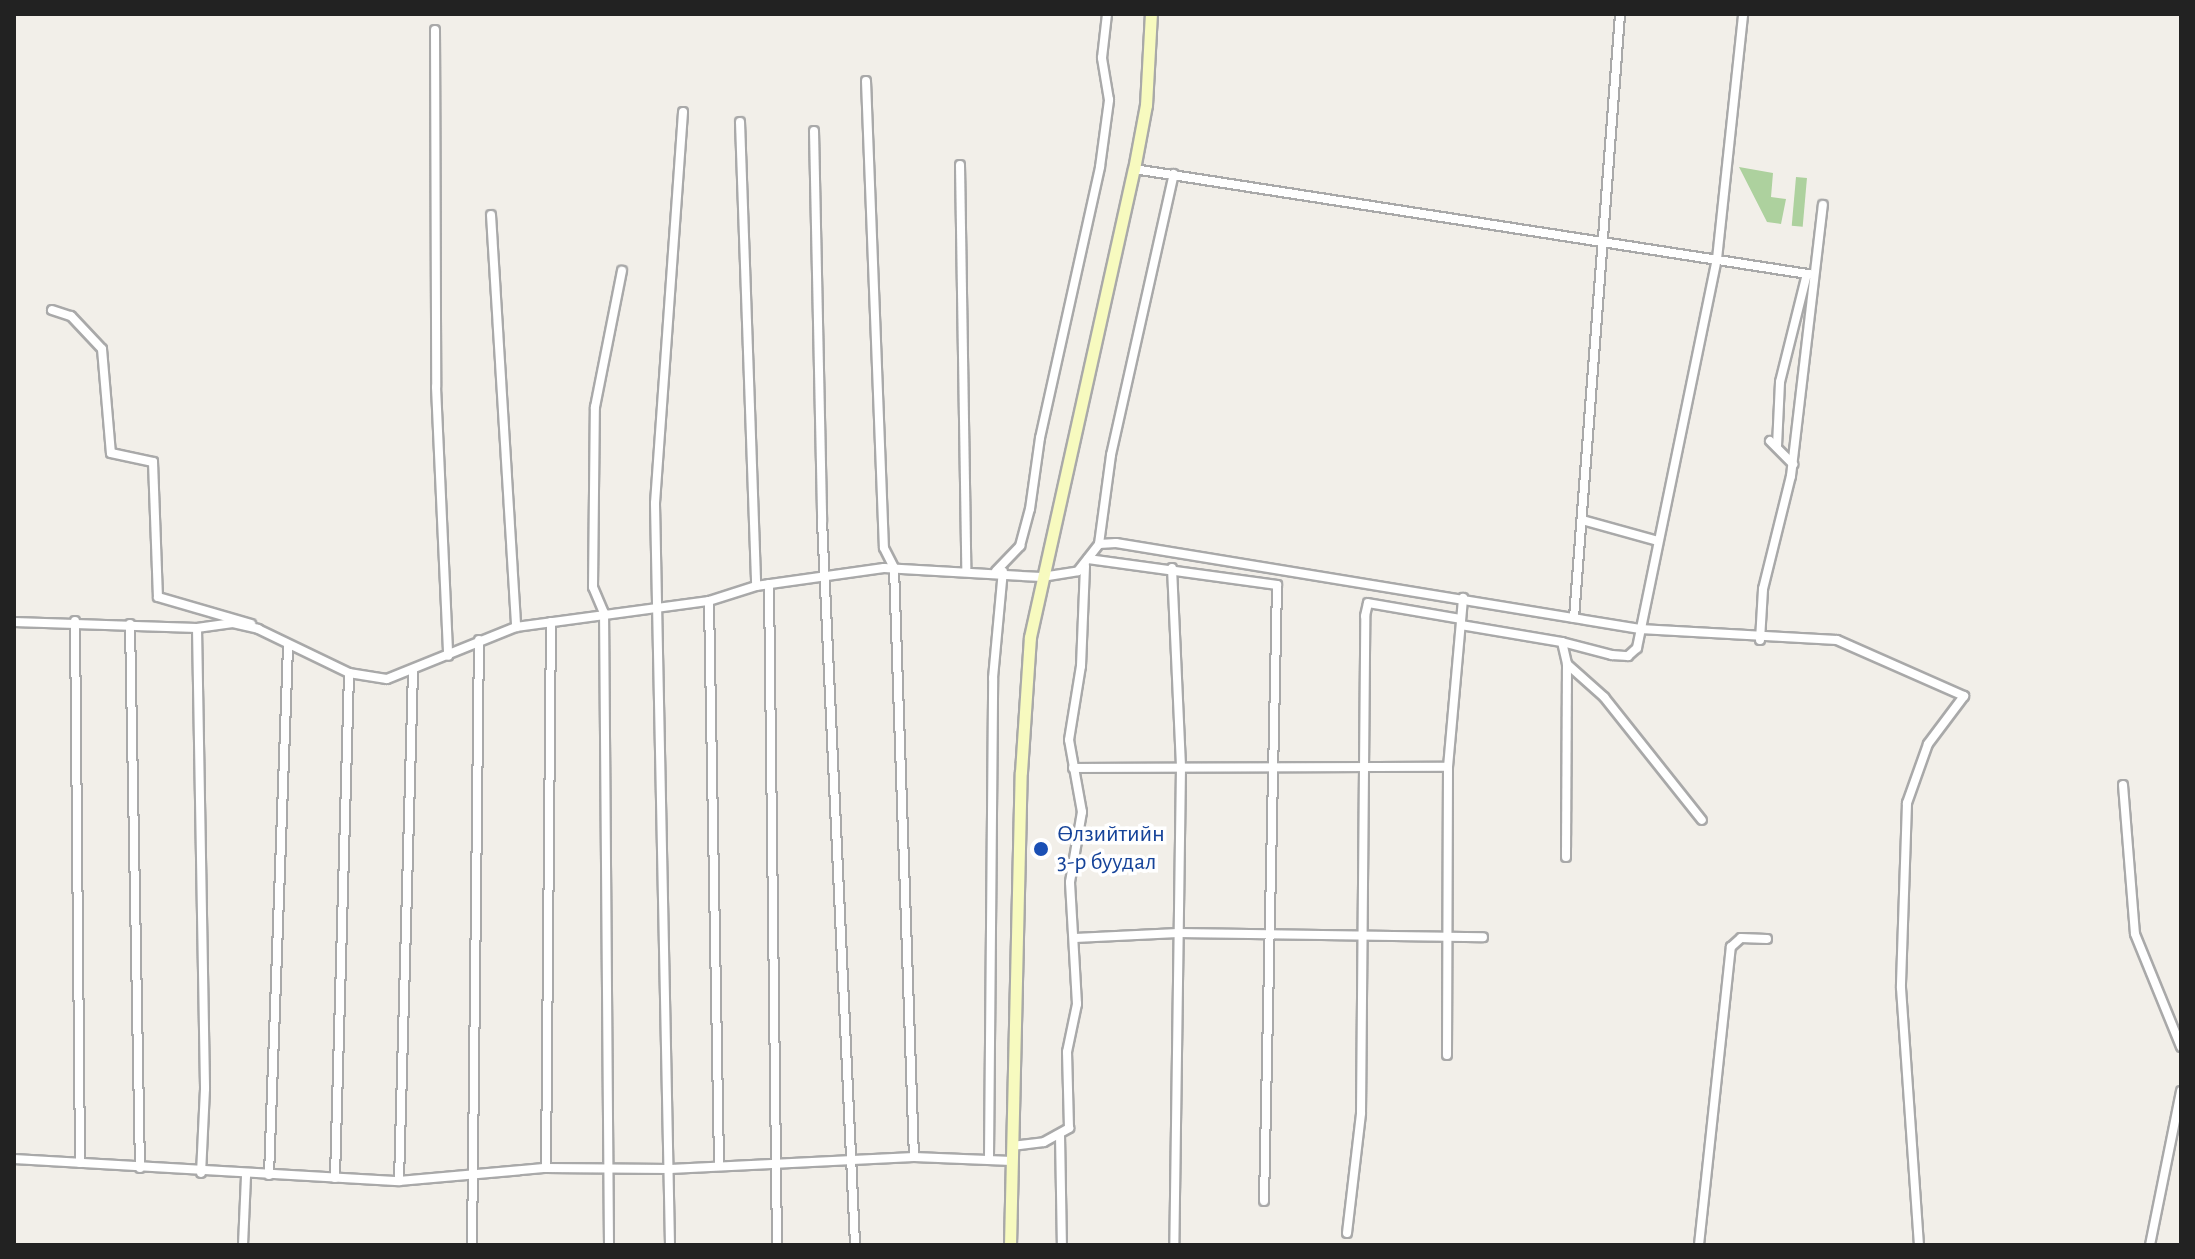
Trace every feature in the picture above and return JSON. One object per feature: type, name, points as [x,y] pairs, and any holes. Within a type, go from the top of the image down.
[{"type":"main road","points":[[1010,1245],[1021,772],[1030,637],[1134,169],[1146,105],[1151,14]]},
{"type":"street","points":[[989,1157],[993,710],[1000,571],[1020,546],[1030,509],[1040,438],[1100,167],[1109,100],[1102,58],[1107,14]]},
{"type":"street","points":[[1574,618],[1620,14]]},
{"type":"street","points":[[1347,1233],[1361,1113],[1368,603],[1628,656],[1637,648],[1717,259],[1743,14]]},
{"type":"street","points":[[435,30],[436,387],[448,656]]},
{"type":"street","points":[[866,81],[884,548],[894,568],[914,1157]]},
{"type":"street","points":[[670,1245],[655,503],[665,419],[683,112]]},
{"type":"street","points":[[740,122],[756,586]]},
{"type":"street","points":[[814,131],[827,574],[855,1245]]},
{"type":"street","points":[[960,165],[966,569]]},
{"type":"street","points":[[1134,169],[1810,275]]},
{"type":"street","points":[[1012,1146],[1060,1135],[1069,1128],[1071,1110],[1067,1052],[1077,1004],[1070,882],[1082,812],[1069,740],[1081,666],[1087,563],[1099,544],[1111,455],[1174,174]]},
{"type":"street","points":[[1793,464],[1774,444],[1780,382],[1810,275],[1823,205]]},
{"type":"street","points":[[491,215],[516,627]]},
{"type":"street","points":[[609,1245],[611,1169],[604,613],[593,587],[595,407],[622,271]]},
{"type":"street","points":[[1760,640],[1763,589],[1793,464],[1810,275]]},
{"type":"street","points":[[52,310],[71,316],[102,349],[111,453],[153,462],[158,597],[241,617],[288,646],[349,673],[387,679],[516,627],[655,605],[709,601],[756,586],[827,574],[894,568],[966,569],[1042,577],[1087,563],[1172,568],[1277,585],[1276,766],[1264,1201]]},
{"type":"street","points":[[1582,520],[1658,541]]},
{"type":"street","points":[[1099,544],[1177,549],[1640,629],[1760,640],[1837,640],[1964,696],[1928,744],[1907,803],[1901,988],[1919,1245]]},
{"type":"street","points":[[1172,568],[1181,767],[1174,1245]]},
{"type":"street","points":[[769,584],[777,1245]]},
{"type":"street","points":[[1447,1055],[1448,767],[1463,598]]},
{"type":"street","points":[[709,601],[719,1165]]},
{"type":"street","points":[[14,622],[75,621],[197,628],[233,623],[258,629]]},
{"type":"street","points":[[75,621],[80,1163]]},
{"type":"street","points":[[546,1168],[551,622]]},
{"type":"street","points":[[130,624],[140,1168]]},
{"type":"street","points":[[197,628],[205,1089],[201,1173]]},
{"type":"street","points":[[472,1245],[479,640]]},
{"type":"street","points":[[1562,642],[1567,664],[1566,857]]},
{"type":"street","points":[[269,1175],[288,646]]},
{"type":"street","points":[[1567,664],[1614,708],[1702,820]]},
{"type":"street","points":[[399,1181],[413,670]]},
{"type":"street","points":[[335,1178],[349,673]]},
{"type":"street","points":[[1073,768],[1448,767]]},
{"type":"street","points":[[2123,785],[2135,934],[2181,1047]]},
{"type":"street","points":[[1075,938],[1178,933],[1483,937]]},
{"type":"street","points":[[1699,1245],[1731,947],[1741,938],[1767,939]]},
{"type":"street","points":[[2150,1245],[2181,1091]]},
{"type":"street","points":[[1060,1135],[1062,1245]]},
{"type":"street","points":[[14,1159],[201,1173],[399,1181],[546,1168],[670,1169],[914,1157],[989,1157],[1012,1161]]},
{"type":"street","points":[[243,1245],[246,1175]]},
{"type":"green space","points":[[1739,167],[1773,173],[1771,197],[1786,199],[1781,224],[1767,222]]},
{"type":"green space","points":[[1796,177],[1807,178],[1803,227],[1792,226]]},
{"type":"place","name":"Өлзийтийн 3-р буудал","points":[[1041,849]]}]
